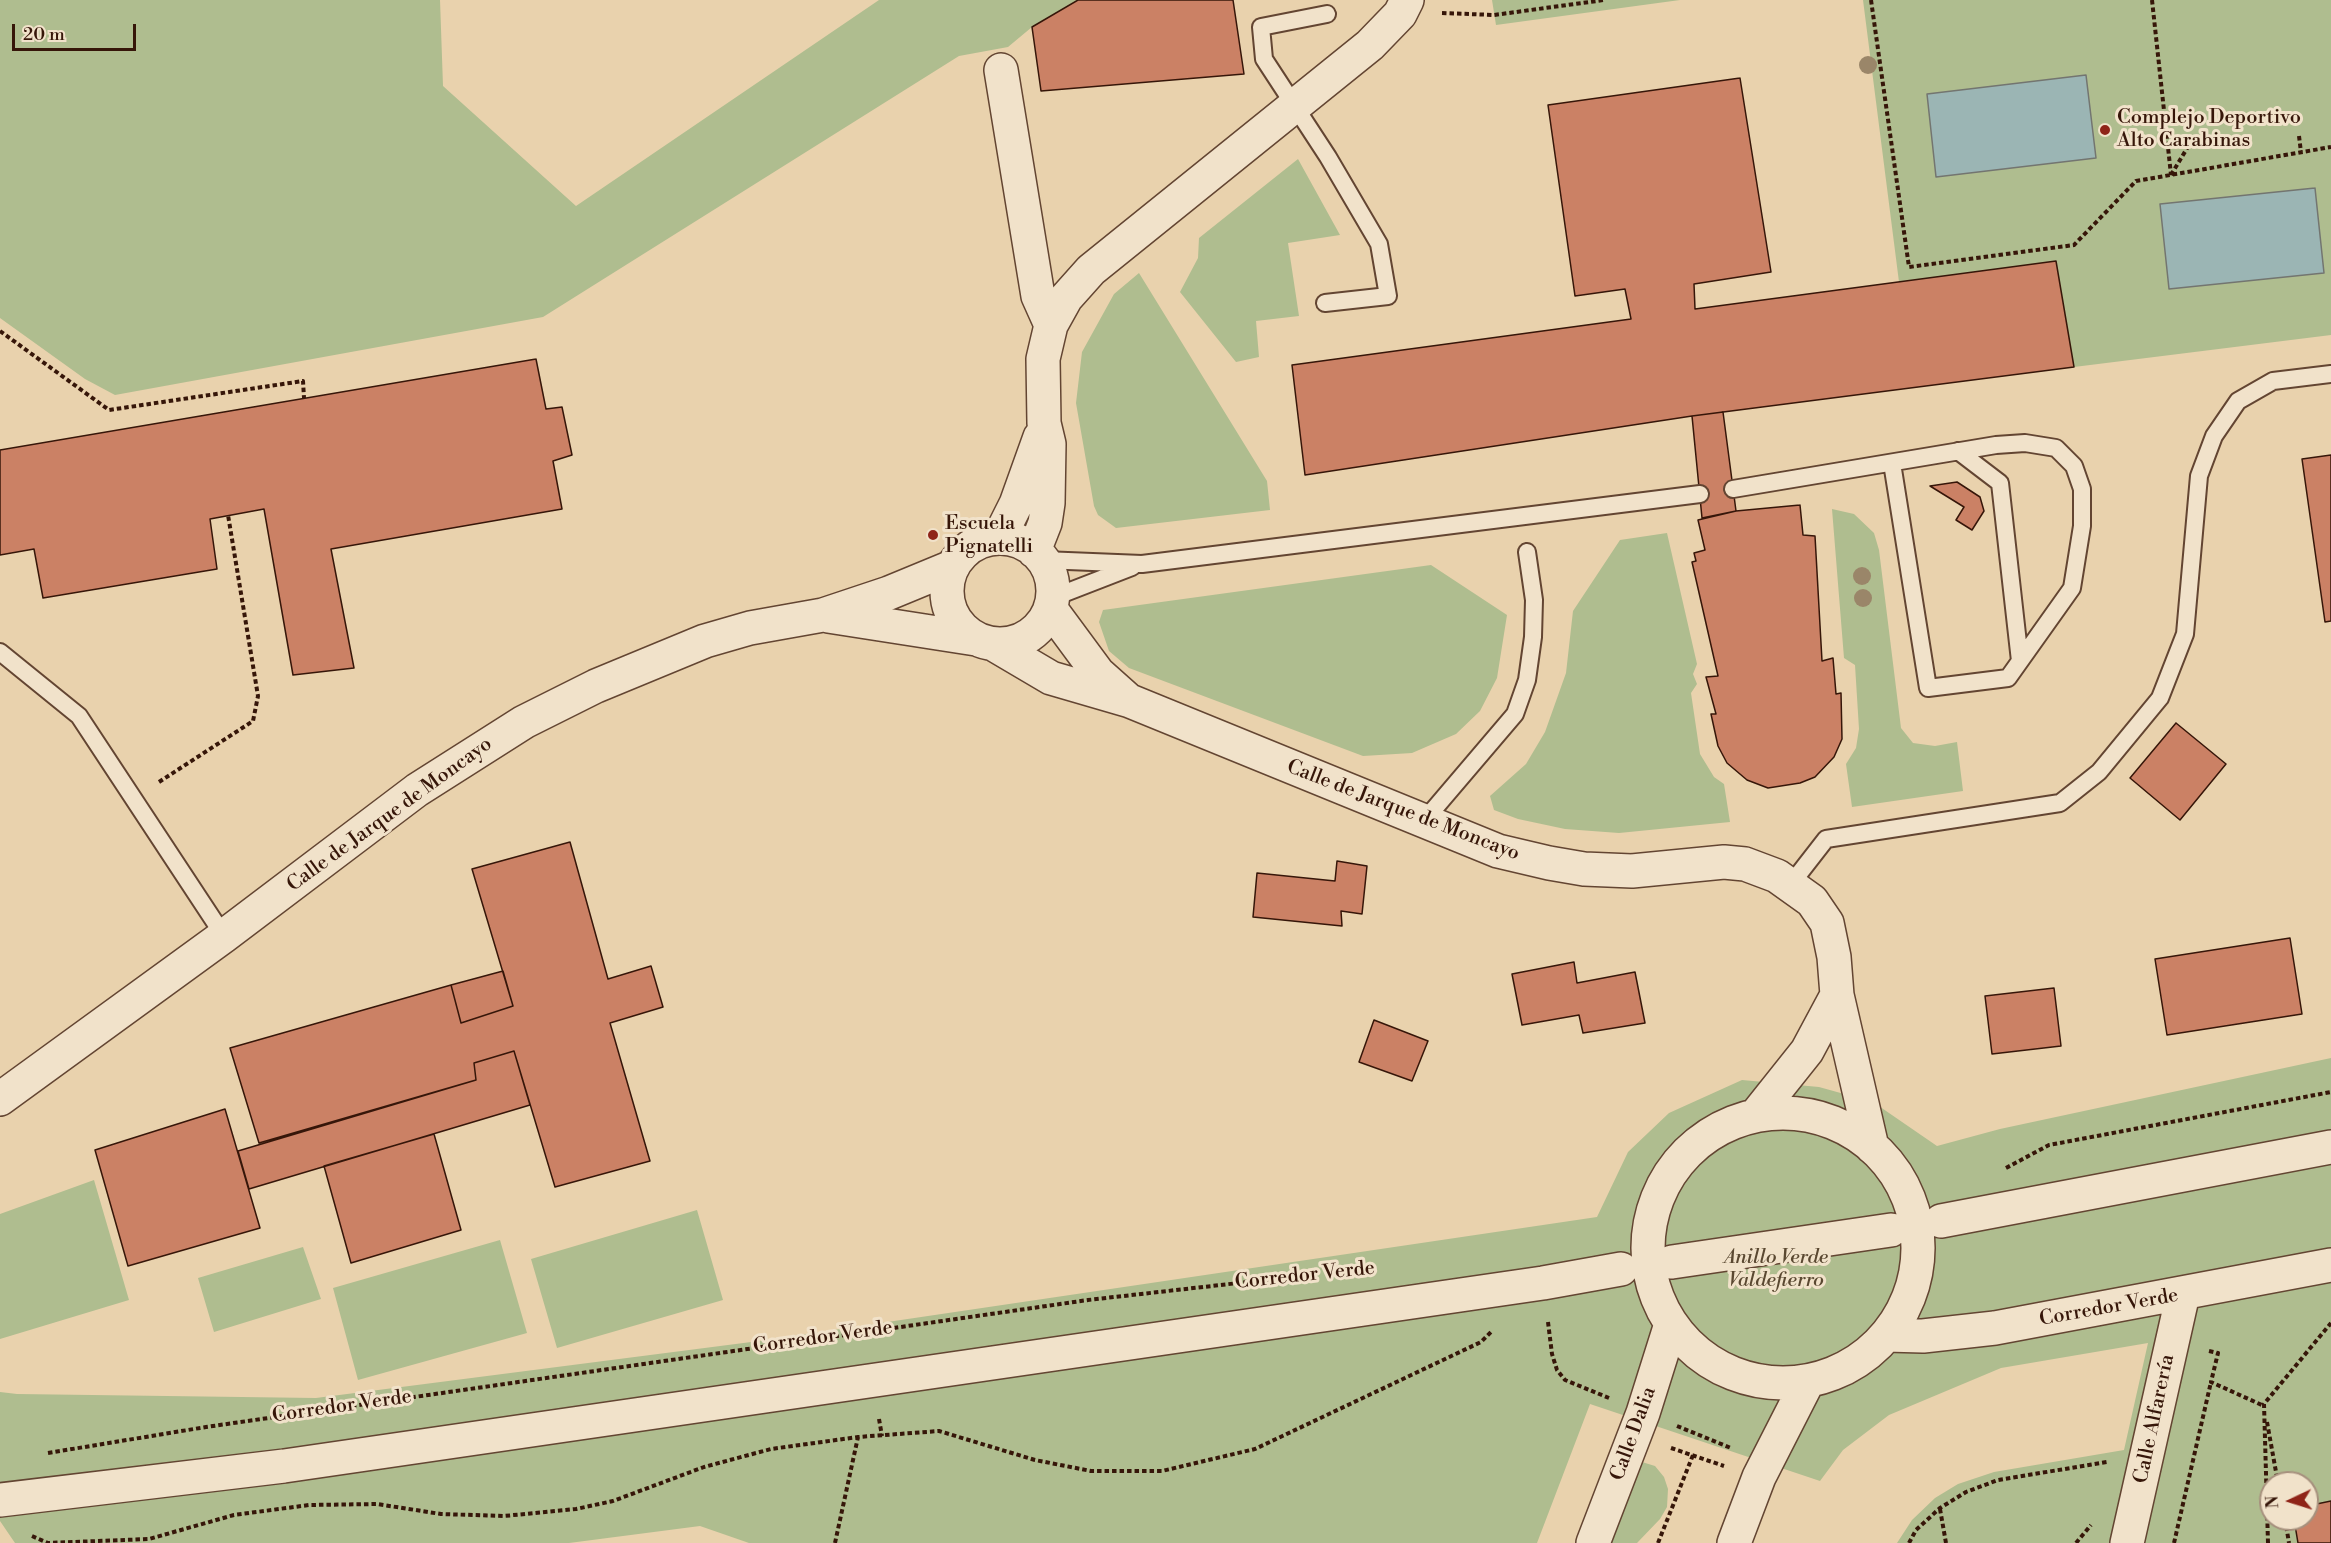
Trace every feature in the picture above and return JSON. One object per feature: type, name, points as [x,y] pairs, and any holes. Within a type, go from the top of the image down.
[{"type":"street","points":[[1039,555],[1048,503],[1049,444],[1044,423],[1043,358],[1051,325],[1066,298],[1091,270],[1293,104],[1370,45],[1400,14],[1407,0]]},
{"type":"street","points":[[1001,70],[1038,296],[1051,325]]},
{"type":"street","points":[[999,538],[1016,504],[1044,423]]},
{"type":"street","points":[[999,538],[1011,539],[1039,555],[1053,585],[1051,603],[1042,624],[1029,636],[1012,643],[986,642],[955,621],[950,608],[947,587],[952,567],[958,557],[976,543],[999,538]]},
{"type":"street","name":"Calle de Jarque de Moncayo","points":[[0,1099],[224,936],[417,790],[524,722],[596,686],[705,641],[750,628],[824,615],[889,593],[952,567]]},
{"type":"street","name":"Calle de Jarque de Moncayo","points":[[1051,603],[1098,673],[1130,701]]},
{"type":"street","name":"Calle de Jarque de Moncayo","points":[[824,615],[986,642],[1051,678],[1130,701],[1487,847],[1549,864],[1632,871],[1701,862],[1736,862],[1755,866],[1791,884],[1812,901],[1827,923],[1834,957],[1837,994],[1872,1147]]},
{"type":"street","points":[[1756,1115],[1807,1051],[1837,994]]},
{"type":"street","points":[[1786,1113],[1831,1121],[1872,1147],[1909,1191],[1916,1225],[1917,1254],[1913,1283],[1902,1311],[1886,1335],[1864,1356],[1837,1372],[1808,1381],[1777,1383],[1746,1378],[1717,1366],[1700,1354],[1671,1324],[1657,1296],[1650,1265],[1649,1233],[1654,1208],[1669,1176],[1698,1144],[1719,1129],[1756,1115],[1786,1113]]},
{"type":"street","points":[[1941,1221],[2331,1147]]},
{"type":"street","points":[[1672,1262],[1891,1230]]},
{"type":"street","name":"Corredor Verde","points":[[1886,1335],[1923,1336],[1995,1328],[2331,1265]]},
{"type":"street","name":"Corredor Verde","points":[[0,1500],[284,1466],[1532,1285],[1621,1269]]},
{"type":"street","name":"Calle Alfarería","points":[[2127,1543],[2183,1294]]},
{"type":"street","name":"Calle Dalia","points":[[1593,1543],[1643,1413],[1671,1324]]},
{"type":"street","points":[[1734,1543],[1759,1477],[1808,1381]]},
{"type":"lane","points":[[1325,303],[1388,296],[1379,244],[1328,157],[1264,59],[1261,27],[1326,14]]},
{"type":"lane","points":[[1791,884],[1826,839],[2060,803],[2099,772],[2160,698],[2185,634],[2199,476],[2214,436],[2238,401],[2273,381],[2331,374]]},
{"type":"lane","points":[[1733,489],[1958,451],[2025,443],[2056,448],[2074,466],[2082,489],[2082,526],[2072,588],[2008,678],[1928,688],[1892,463]]},
{"type":"lane","points":[[1958,451],[2000,483],[2020,660]]},
{"type":"lane","points":[[1039,555],[1142,564],[1700,494]]},
{"type":"lane","points":[[1423,822],[1515,714],[1527,680],[1533,637],[1534,600],[1527,552]]},
{"type":"lane","points":[[1051,603],[1142,564]]},
{"type":"lane","points":[[0,652],[79,716],[224,936]]},
{"type":"path","points":[[1438,13],[1494,15],[1604,0]]},
{"type":"path","points":[[1871,0],[1909,267],[2074,245],[2136,181],[2331,147]]},
{"type":"path","points":[[2152,0],[2171,175]]},
{"type":"path","points":[[2299,136],[2301,152]]},
{"type":"path","points":[[2171,175],[2189,146]]},
{"type":"path","points":[[0,331],[109,410],[303,381],[304,398]]},
{"type":"path","points":[[135,801],[164,778],[253,721],[258,696],[228,515]]},
{"type":"path","points":[[2001,1170],[2049,1145],[2331,1092]]},
{"type":"path","name":"Corredor Verde","points":[[46,1453],[218,1425],[1088,1300],[1314,1275]]},
{"type":"path","points":[[2268,1543],[2264,1404],[2331,1323]]},
{"type":"path","points":[[29,1534],[48,1543],[149,1539],[234,1515],[309,1505],[377,1504],[441,1514],[504,1516],[576,1509],[613,1501],[704,1467],[771,1449],[858,1437],[939,1431],[1035,1460],[1091,1471],[1162,1472],[1255,1449],[1480,1342],[1496,1327]]},
{"type":"path","points":[[2172,1342],[2218,1353],[2174,1543]]},
{"type":"path","points":[[2211,1382],[2264,1404]]},
{"type":"path","points":[[2264,1404],[2276,1471]]},
{"type":"path","points":[[835,1543],[858,1437]]},
{"type":"path","points":[[1658,1543],[1693,1455]]},
{"type":"path","points":[[1909,1543],[1916,1530],[1940,1508],[1966,1492],[1998,1480],[2123,1460],[2146,1463]]},
{"type":"path","points":[[1940,1508],[1946,1543]]},
{"type":"green space","points":[[0,0],[440,0],[443,86],[576,206],[879,0],[1078,0],[1032,27],[1008,47],[959,56],[543,317],[115,395],[85,379],[0,318]]},
{"type":"green space","points":[[1492,0],[1680,0],[1496,25]]},
{"type":"green space","name":"Complejo Deportivo Alto Carabinas","points":[[1863,0],[2331,0],[2331,335],[2074,367],[2056,261],[1899,282]]},
{"type":"green space","points":[[1298,159],[1340,235],[1288,243],[1299,316],[1256,321],[1259,357],[1236,362],[1180,292],[1198,258],[1199,238]]},
{"type":"green space","points":[[1139,273],[1267,481],[1270,510],[1116,528],[1098,515],[1094,506],[1076,403],[1082,352],[1114,294]]},
{"type":"green space","points":[[1832,509],[1854,514],[1874,533],[1879,550],[1901,728],[1913,743],[1935,746],[1957,742],[1963,791],[1852,807],[1846,764],[1856,748],[1859,729],[1855,665],[1844,658]]},
{"type":"green space","points":[[1667,533],[1697,664],[1693,674],[1697,684],[1691,693],[1700,754],[1714,777],[1724,784],[1730,822],[1619,833],[1565,829],[1518,819],[1494,810],[1490,796],[1526,764],[1545,732],[1566,673],[1573,611],[1620,540]]},
{"type":"green space","points":[[1431,565],[1507,615],[1497,678],[1480,711],[1456,734],[1412,753],[1363,756],[1129,668],[1109,651],[1099,622],[1103,610]]},
{"type":"green space","name":"Anillo Verde Valdefierro","points":[[2331,1058],[2331,1501],[2319,1504],[2319,1471],[2259,1471],[2259,1531],[2296,1531],[2298,1543],[1897,1543],[1912,1520],[1935,1498],[1958,1484],[1994,1472],[2124,1450],[2148,1343],[2001,1368],[1889,1415],[1843,1450],[1820,1481],[1590,1404],[1537,1543],[749,1543],[700,1526],[569,1543],[15,1543],[0,1521],[0,1392],[316,1398],[759,1341],[1597,1217],[1628,1152],[1669,1113],[1742,1080],[1819,1087],[1873,1102],[1937,1146],[2000,1129]]},
{"type":"green space","points":[[94,1180],[129,1300],[0,1339],[0,1214]]},
{"type":"green space","points":[[697,1210],[723,1300],[557,1348],[531,1259]]},
{"type":"green space","points":[[500,1240],[527,1333],[358,1380],[333,1288]]},
{"type":"green space","points":[[303,1247],[321,1299],[214,1332],[198,1278]]},
{"type":"green space","points":[[1642,1462],[1655,1466],[1664,1477],[1668,1489],[1667,1507],[1660,1519],[1637,1543],[1611,1543]]},
{"type":"water","points":[[2086,75],[2096,158],[1936,177],[1927,94]]},
{"type":"water","points":[[2315,188],[2324,273],[2169,289],[2160,204]]},
{"type":"building","points":[[1078,0],[1233,0],[1244,74],[1041,91],[1032,27]]},
{"type":"building","points":[[1740,78],[1771,272],[1694,284],[1695,309],[2056,261],[2074,367],[1692,416],[1305,475],[1292,365],[1631,319],[1625,289],[1575,296],[1548,105]]},
{"type":"building","points":[[536,359],[546,409],[562,407],[572,455],[553,461],[562,509],[331,549],[354,668],[293,675],[264,509],[210,519],[217,569],[43,598],[34,549],[0,555],[0,450]]},
{"type":"building","points":[[1723,412],[1736,511],[1702,518],[1692,416]]},
{"type":"building","points":[[2331,455],[2331,621],[2325,622],[2302,459]]},
{"type":"building","points":[[1957,482],[1980,497],[1984,511],[1972,530],[1956,520],[1964,507],[1930,486]]},
{"type":"building","points":[[1800,505],[1803,535],[1815,536],[1822,661],[1833,658],[1836,694],[1841,693],[1842,739],[1834,757],[1815,777],[1800,783],[1768,788],[1747,780],[1727,763],[1718,746],[1711,714],[1716,714],[1706,677],[1718,676],[1692,562],[1696,561],[1694,553],[1705,550],[1698,520],[1736,511]]},
{"type":"building","points":[[2176,723],[2226,764],[2180,820],[2130,778]]},
{"type":"building","points":[[570,842],[608,979],[651,966],[663,1007],[610,1023],[650,1161],[555,1187],[514,1051],[474,1063],[476,1080],[259,1143],[230,1048],[451,985],[461,1023],[513,1006],[472,869]]},
{"type":"building","points":[[1337,861],[1367,866],[1362,914],[1341,911],[1342,926],[1253,917],[1257,873],[1335,881]]},
{"type":"building","points":[[2290,938],[2302,1014],[2167,1035],[2155,959]]},
{"type":"building","points":[[1574,962],[1577,983],[1635,972],[1645,1023],[1583,1033],[1579,1015],[1522,1025],[1512,974]]},
{"type":"building","points":[[503,971],[513,1006],[461,1023],[451,985]]},
{"type":"building","points":[[2054,988],[2061,1046],[1992,1054],[1985,996]]},
{"type":"building","points":[[1374,1020],[1428,1041],[1412,1081],[1359,1062]]},
{"type":"building","points":[[514,1051],[530,1105],[249,1189],[238,1151],[476,1080],[474,1063]]},
{"type":"building","points":[[225,1109],[260,1228],[128,1266],[95,1150]]},
{"type":"building","points":[[434,1134],[461,1230],[351,1263],[324,1166]]},
{"type":"building","points":[[2331,1501],[2331,1543],[2298,1543],[2296,1531],[2319,1531],[2319,1504]]},
{"type":"place","name":"Complejo Deportivo Alto Carabinas","points":[[2105,130]]},
{"type":"place","name":"Escuela Pignatelli","points":[[933,535]]}]
